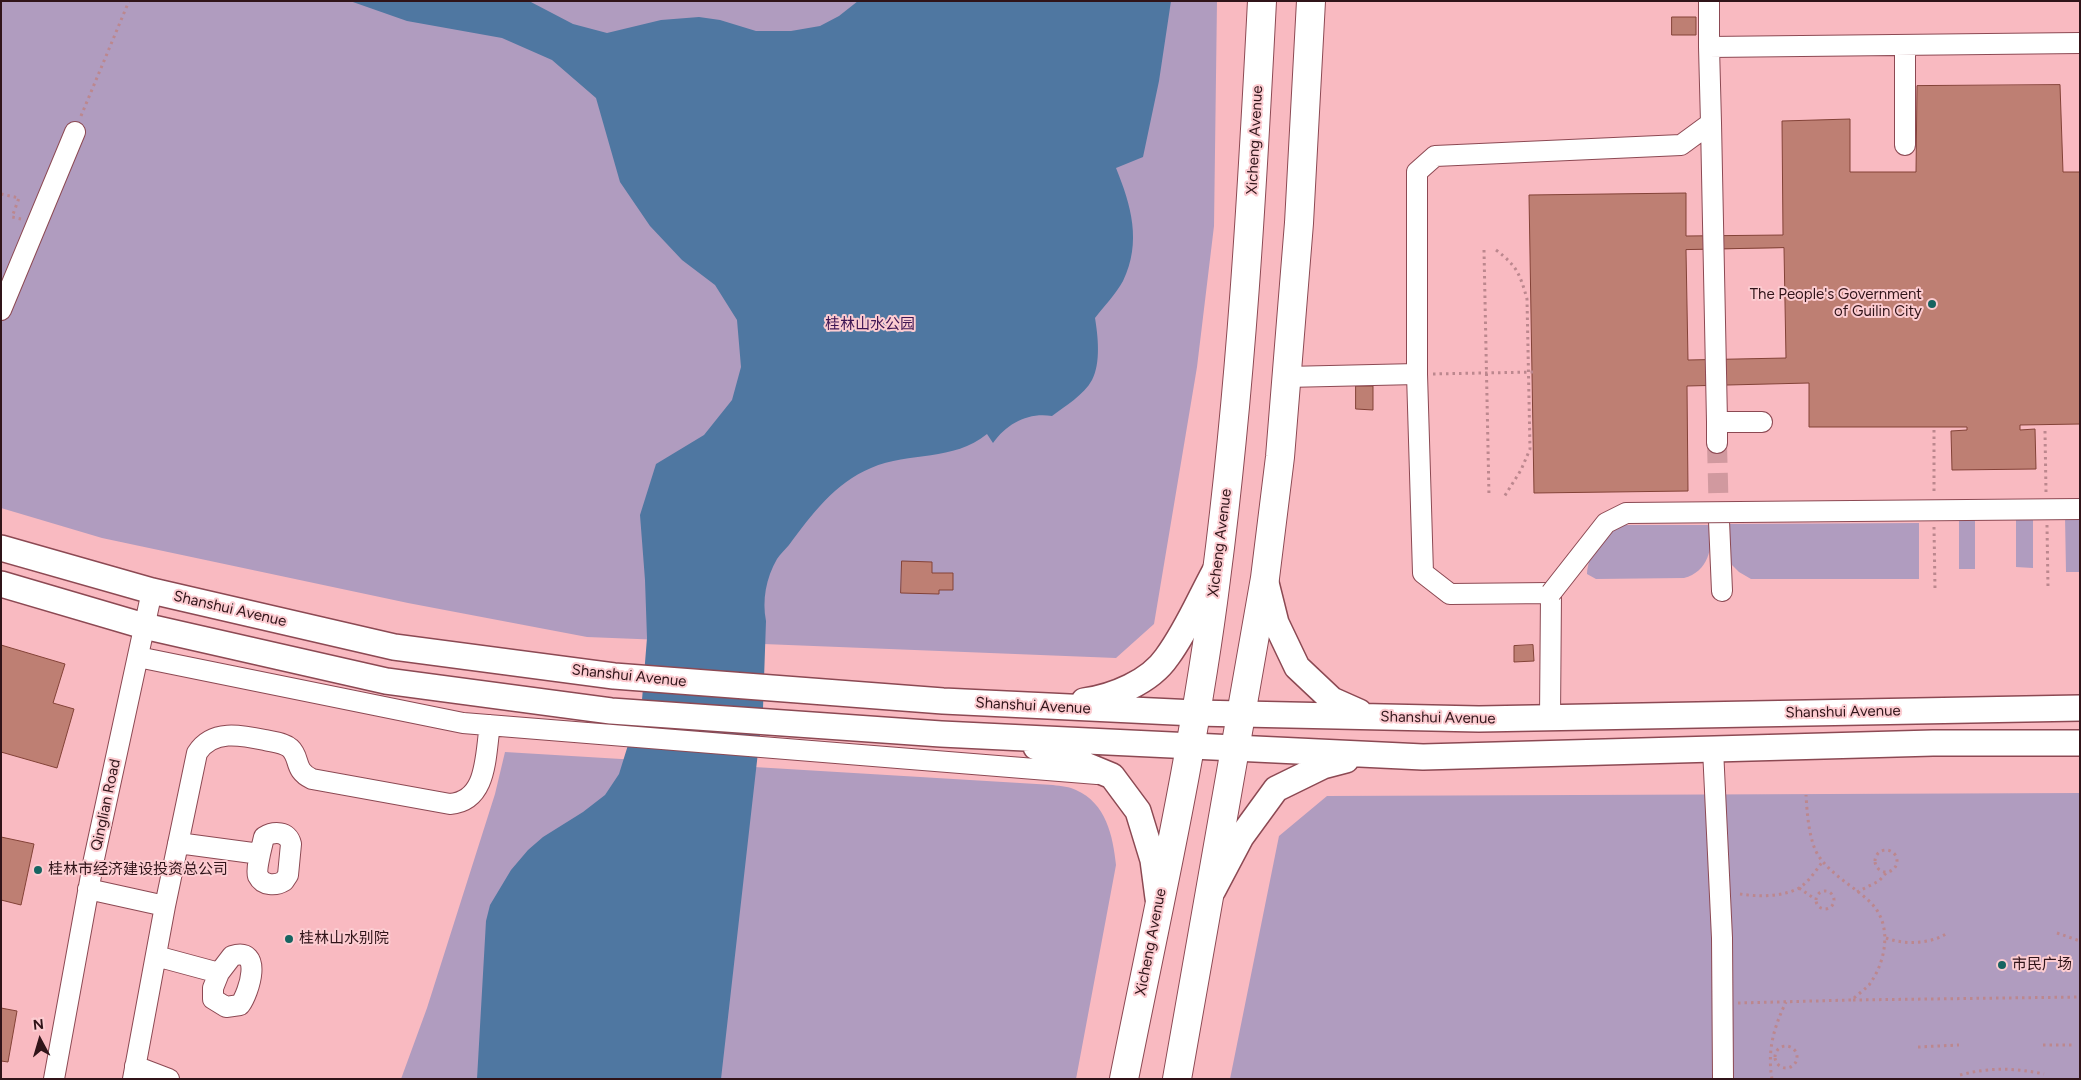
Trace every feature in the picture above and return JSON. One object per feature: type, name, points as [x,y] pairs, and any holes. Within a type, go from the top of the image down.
[{"type":"highway","name":"Xicheng Avenue","points":[[1124,1079],[1190,746],[1218,564],[1230,454],[1250,223],[1262,1]]},
{"type":"highway","points":[[1177,1079],[1265,578],[1280,457],[1299,223],[1312,1]]},
{"type":"main road","name":"Shanshui Avenue","points":[[1,548],[152,592],[394,647],[614,676],[943,701],[1195,713],[1371,717],[1480,719],[2080,708]]},
{"type":"main road","points":[[1044,706],[1097,699],[1143,679],[1166,659],[1218,564]]},
{"type":"main road","points":[[1265,578],[1276,622],[1297,667],[1332,700],[1371,717]]},
{"type":"main road","points":[[1,584],[144,626],[386,681],[601,710],[1005,738],[1423,757],[1933,743],[2080,743]]},
{"type":"main road","points":[[1005,738],[1066,757],[1112,776],[1138,811],[1153,860],[1159,902]]},
{"type":"main road","points":[[1208,901],[1241,837],[1276,789],[1323,766],[1371,755]]},
{"type":"street","points":[[1709,1],[1717,443]]},
{"type":"street","points":[[1710,48],[2080,43]]},
{"type":"street","points":[[1905,45],[1905,145]]},
{"type":"street","points":[[1551,593],[1450,594],[1423,573],[1417,374],[1416,172],[1435,156],[1681,145],[1711,123]]},
{"type":"street","points":[[1,310],[75,132]]},
{"type":"street","points":[[1286,377],[1417,374]]},
{"type":"street","points":[[1717,422],[1762,422]]},
{"type":"street","points":[[1550,718],[1551,593],[1606,523],[1626,513],[2080,509]]},
{"type":"street","points":[[1720,521],[1722,591]]},
{"type":"street","name":"Qinglian Road","points":[[54,1079],[88,889],[152,592]]},
{"type":"street","points":[[138,657],[463,723],[1112,776]]},
{"type":"street","points":[[170,1079],[134,1072],[165,906],[197,753],[203,744],[234,734],[280,743],[291,749],[301,772],[312,779],[450,804],[467,799],[478,788],[490,725]]},
{"type":"street","points":[[1713,749],[1722,938],[1723,1079]]},
{"type":"street","points":[[178,844],[260,854]]},
{"type":"street","points":[[88,889],[165,906]]},
{"type":"street","points":[[156,956],[219,973]]},
{"type":"path","points":[[75,132],[129,1]]},
{"type":"path","points":[[1,194],[19,198],[12,217],[38,223]]},
{"type":"path","points":[[1484,250],[1489,497]]},
{"type":"path","points":[[1496,250],[1509,260],[1520,276],[1527,300],[1530,372],[1530,449],[1521,470],[1504,497]]},
{"type":"path","points":[[1417,374],[1530,372]]},
{"type":"path","points":[[1934,430],[1935,589]]},
{"type":"path","points":[[2045,431],[2048,587]]},
{"type":"path","points":[[1806,794],[1807,818],[1818,856],[1835,874],[1872,904],[1882,922],[1886,938],[1876,971],[1869,985],[1852,1000]]},
{"type":"path","points":[[1857,892],[1879,881],[1896,866],[1897,859],[1894,853],[1887,850],[1880,852],[1876,861],[1880,870],[1887,872]]},
{"type":"path","points":[[1740,894],[1758,897],[1798,888],[1810,878],[1823,861]]},
{"type":"path","points":[[1798,888],[1815,898],[1818,907],[1830,908],[1834,900],[1832,894],[1824,891],[1818,893],[1815,898]]},
{"type":"path","points":[[2056,933],[2080,941]]},
{"type":"path","points":[[1886,938],[1907,943],[1923,942],[1946,934]]},
{"type":"path","points":[[1722,1004],[2080,997]]},
{"type":"path","points":[[1772,1079],[1770,1058],[1774,1030],[1786,1002]]},
{"type":"path","points":[[2043,1044],[2074,1044]]},
{"type":"path","points":[[1918,1047],[1959,1045]]},
{"type":"path","points":[[1786,1046],[1792,1048],[1796,1058],[1793,1064],[1787,1067],[1780,1066],[1775,1057],[1777,1050],[1786,1046]]},
{"type":"path","points":[[1770,1058],[1775,1057]]},
{"type":"path","points":[[1960,1074],[1978,1070],[2016,1068],[2044,1074]]},
{"type":"green space","name":"桂林山水公园","points":[[1,1],[1217,1],[1214,226],[1197,367],[1154,624],[1116,658],[587,637],[408,603],[102,538],[1,508]]},
{"type":"green space","points":[[2065,516],[2080,516],[2080,572],[2066,572]]},
{"type":"green space","points":[[2016,518],[2033,518],[2033,568],[2016,567]]},
{"type":"green space","points":[[1959,520],[1975,520],[1975,569],[1959,569]]},
{"type":"green space","points":[[1919,523],[1919,579],[1751,579],[1739,572],[1728,561],[1726,524]]},
{"type":"green space","points":[[1621,525],[1711,525],[1710,550],[1704,565],[1692,575],[1684,578],[1596,579],[1587,574],[1590,559],[1597,545],[1608,533]]},
{"type":"green space","points":[[505,752],[1053,785],[1076,790],[1094,803],[1106,821],[1113,843],[1116,865],[1076,1079],[401,1079],[427,1008],[495,794]]},
{"type":"green space","points":[[2080,793],[2080,1079],[1230,1079],[1279,836],[1327,796]]},
{"type":"water","points":[[350,1],[529,1],[573,24],[607,33],[661,20],[699,17],[720,20],[756,31],[791,31],[820,26],[839,16],[858,1],[1171,1],[1159,81],[1143,157],[1116,168],[1130,210],[1133,238],[1132,252],[1123,281],[1095,318],[1098,358],[1095,373],[1089,385],[1074,400],[1052,416],[1035,416],[1019,421],[1005,430],[993,443],[987,434],[974,443],[960,449],[946,453],[901,459],[858,474],[825,500],[773,566],[765,597],[763,708],[721,1079],[477,1079],[486,921],[490,905],[511,870],[528,850],[543,837],[583,812],[605,795],[619,774],[642,700],[647,638],[640,515],[656,464],[704,435],[732,400],[741,367],[737,320],[715,285],[682,260],[650,226],[620,182],[596,98],[552,60],[502,38],[407,21]]},
{"type":"building","points":[[1672,17],[1696,17],[1696,35],[1672,35]]},
{"type":"building","name":"The People's Government of Guilin City","points":[[2060,85],[2063,172],[2080,172],[2080,424],[2020,425],[2020,430],[2035,429],[2036,469],[1952,470],[1951,431],[1967,430],[1967,427],[1809,427],[1809,383],[1687,386],[1688,491],[1534,493],[1529,195],[1686,193],[1686,236],[1783,235],[1782,121],[1850,119],[1850,172],[1916,172],[1917,86]],"holes":[[[1784,248],[1786,358],[1688,360],[1686,250]]]},
{"type":"building","points":[[1356,386],[1373,386],[1373,410],[1356,409]]},
{"type":"building","points":[[902,561],[932,562],[932,573],[953,573],[953,590],[939,590],[939,594],[901,593]]},
{"type":"building","points":[[1,645],[65,664],[53,703],[74,709],[57,768],[1,752]]},
{"type":"building","points":[[1533,645],[1534,661],[1514,662],[1514,646]]},
{"type":"building","points":[[1,837],[34,844],[21,905],[1,900]]},
{"type":"building","points":[[1,1008],[17,1011],[8,1062],[1,1061]]},
{"type":"tunnel","points":[[1717,443],[1719,521]]},
{"type":"place","name":"The People's Government of Guilin City","points":[[1932,304]]},
{"type":"place","name":"桂林市经济建设投资总公司","points":[[38,870]]},
{"type":"place","name":"桂林山水别院","points":[[289,939]]},
{"type":"place","name":"市民广场","points":[[2002,965]]}]
